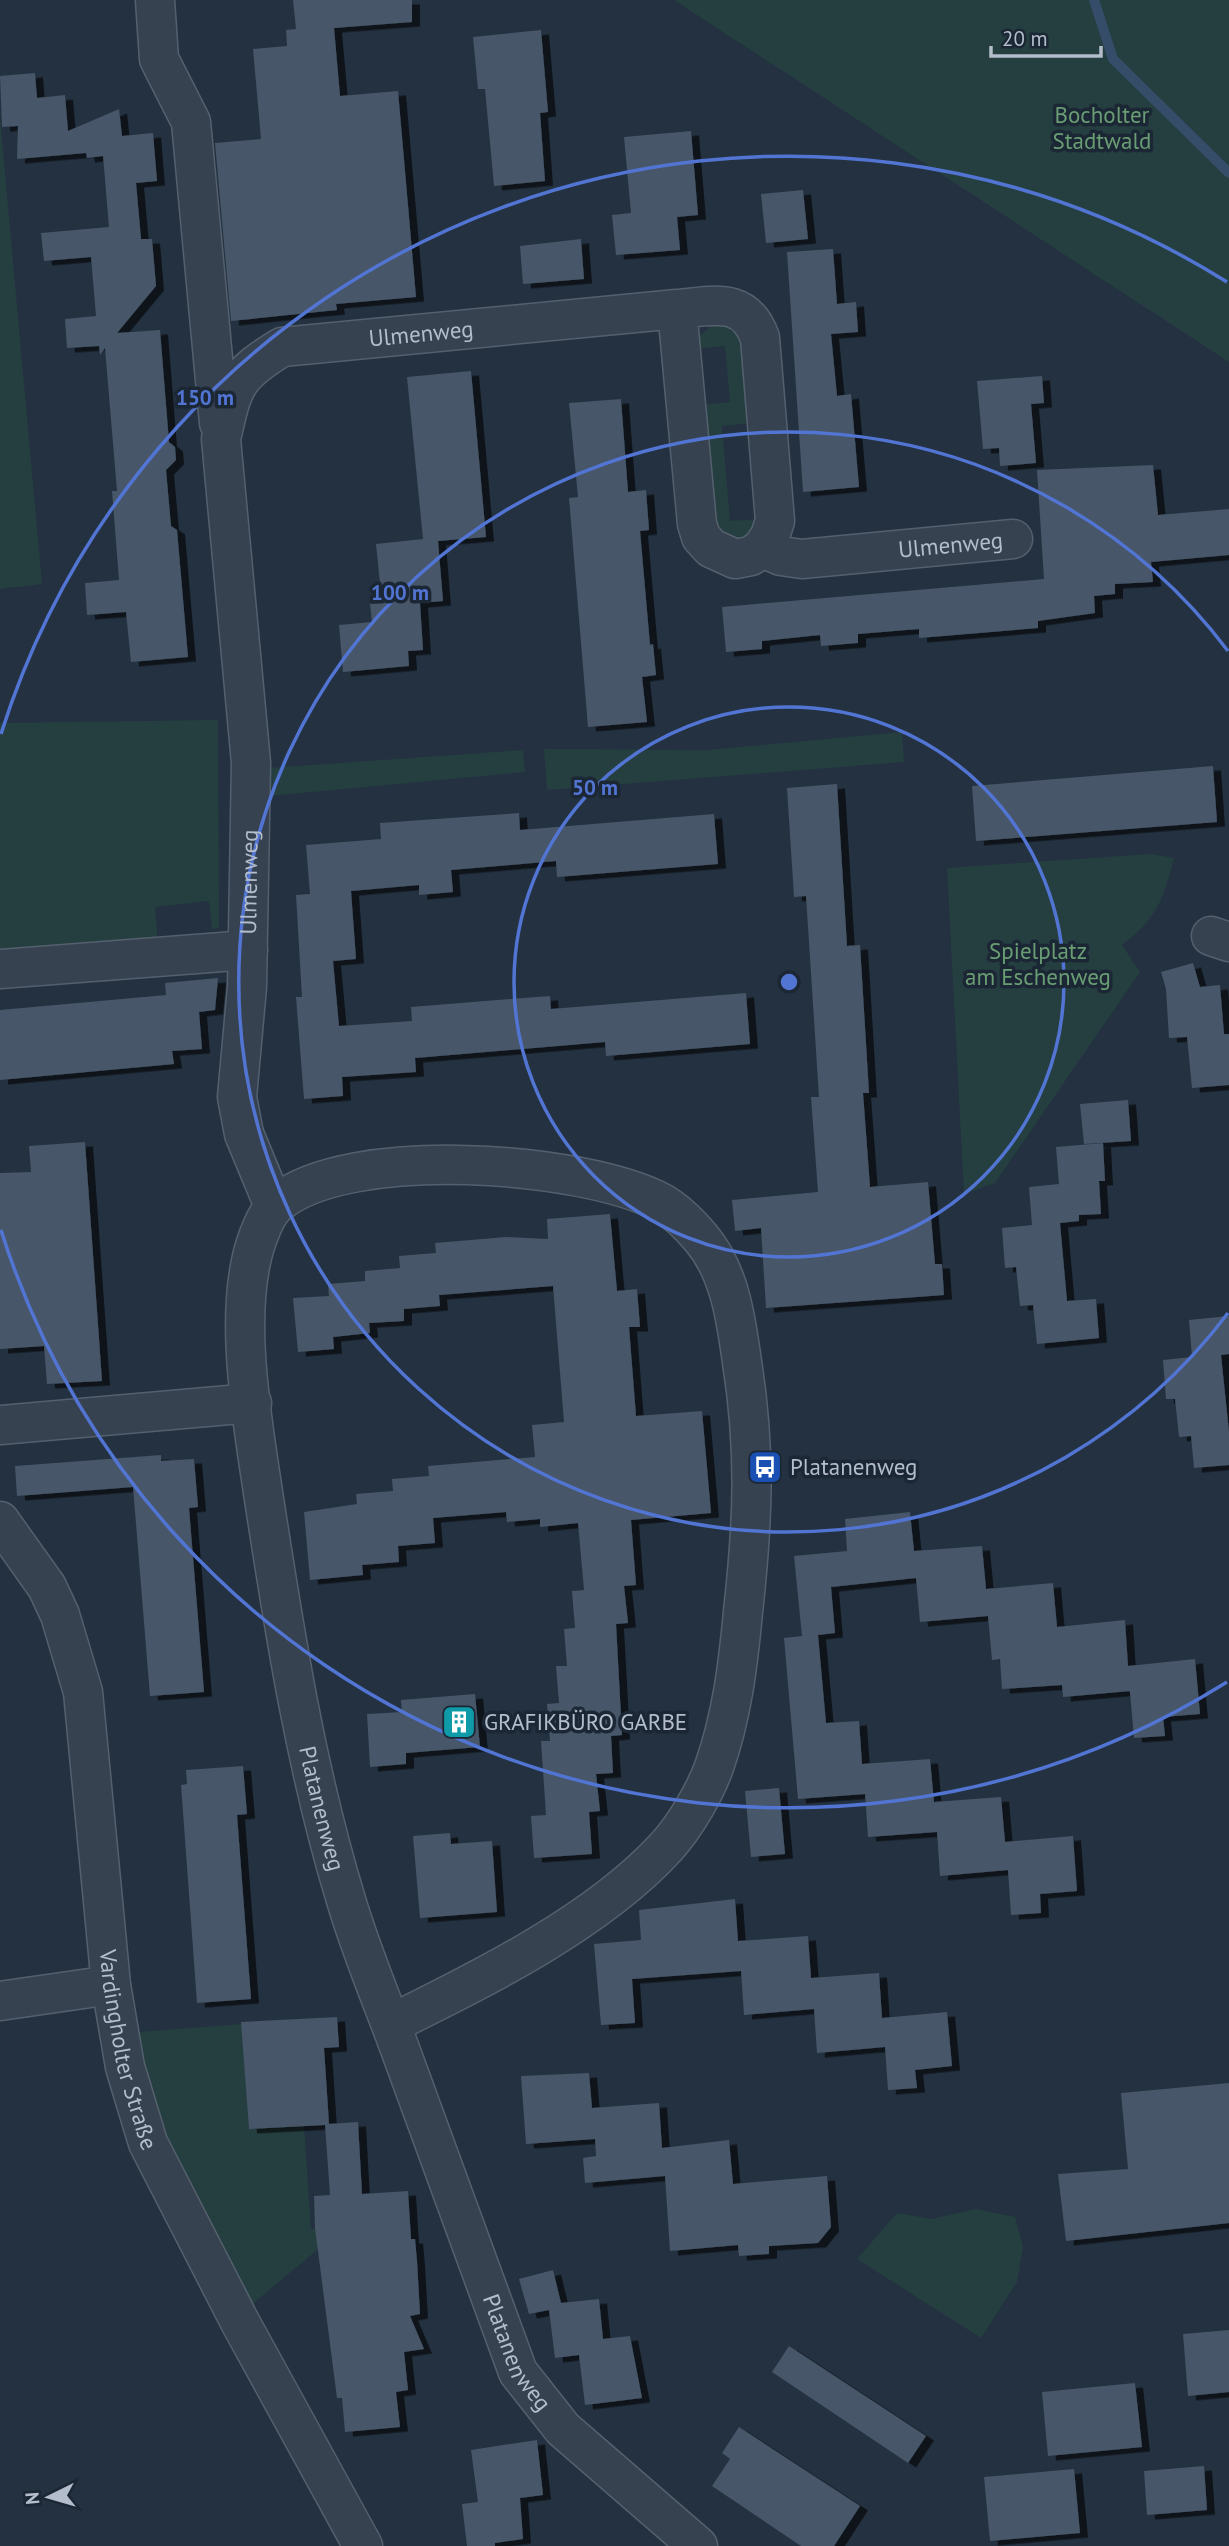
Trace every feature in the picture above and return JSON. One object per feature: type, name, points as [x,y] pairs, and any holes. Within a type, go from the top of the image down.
[{"type":"street","name":"Ulmenweg","points":[[155,0],[159,59],[191,122],[251,763],[248,950],[237,1097],[244,1134],[274,1206]]},
{"type":"street","name":"Ulmenweg","points":[[221,439],[232,391],[251,366],[282,347],[677,309],[736,308],[748,315],[760,338],[775,521],[762,548],[781,556],[802,559],[1013,539]]},
{"type":"street","points":[[677,309],[697,524],[701,537],[710,548],[735,559],[751,556],[762,548]]},
{"type":"street","name":"Ulmenweg","points":[[0,969],[248,950]]},
{"type":"street","points":[[274,1206],[320,1181],[373,1168],[425,1163],[589,1178],[629,1188],[669,1206],[704,1241],[716,1260],[726,1281],[737,1327],[745,1382],[752,1445],[753,1520],[735,1695],[712,1774],[671,1842],[614,1896],[491,1975],[391,2024]]},
{"type":"street","name":"Platanenweg","points":[[274,1206],[257,1240],[247,1287],[246,1328],[252,1403],[293,1684],[315,1789],[347,1905],[519,2372],[563,2428],[698,2546]]},
{"type":"street","points":[[0,1425],[252,1403]]},
{"type":"street","name":"Vardingholter Straße","points":[[0,1521],[47,1587],[70,1642],[83,1692],[111,1985],[125,2067],[148,2143],[240,2322],[363,2546]]},
{"type":"street","points":[[0,2001],[111,1985]]},
{"type":"green space","name":"Bocholter Stadtwald","points":[[674,0],[1229,0],[1229,362]]},
{"type":"green space","points":[[0,117],[42,584],[0,589]]},
{"type":"green space","points":[[712,325],[733,326],[744,344],[751,423],[722,426],[730,521],[759,519],[756,534],[730,546],[712,523],[700,405],[730,402],[725,346],[696,349],[697,338]]},
{"type":"green space","points":[[218,720],[219,927],[212,929],[209,901],[155,907],[158,944],[0,957],[0,723]]},
{"type":"green space","points":[[902,732],[904,762],[547,790],[544,749],[707,750]]},
{"type":"green space","points":[[523,750],[525,772],[258,797],[255,769]]},
{"type":"green space","name":"Spielplatz am Eschenweg","points":[[1150,854],[1174,858],[1157,908],[1134,936],[1122,945],[1140,972],[995,1183],[964,1194],[947,868]]},
{"type":"green space","points":[[242,2024],[249,2129],[304,2125],[311,2229],[345,2227],[251,2305],[161,2137],[138,2032]]},
{"type":"green space","points":[[976,2209],[1015,2217],[1023,2247],[1017,2282],[981,2338],[857,2259],[897,2213],[931,2219]]},
{"type":"building","points":[[293,0],[412,0],[412,22],[334,28],[340,96],[398,91],[416,297],[336,304],[337,310],[231,321],[215,143],[261,139],[253,49],[287,46],[286,30],[296,29]]},
{"type":"building","points":[[541,30],[548,112],[540,113],[545,181],[494,186],[485,89],[478,89],[473,37]]},
{"type":"building","points":[[35,73],[37,98],[65,95],[68,131],[119,109],[122,136],[153,133],[157,181],[136,183],[141,239],[152,239],[156,286],[117,333],[160,330],[169,442],[175,447],[176,460],[166,470],[171,526],[177,530],[188,657],[131,662],[126,612],[87,615],[85,583],[119,580],[112,491],[117,491],[105,348],[100,355],[99,346],[67,348],[65,319],[96,316],[91,257],[44,261],[41,233],[109,227],[103,156],[87,158],[86,153],[17,159],[18,126],[2,127],[0,76]]},
{"type":"building","points":[[691,131],[698,215],[677,217],[680,250],[616,255],[612,215],[631,213],[624,137]]},
{"type":"building","points":[[803,190],[808,239],[766,243],[761,194]]},
{"type":"building","points":[[581,239],[584,279],[523,284],[520,246]]},
{"type":"building","points":[[833,249],[837,304],[856,302],[858,332],[831,334],[837,396],[851,394],[859,487],[803,492],[787,252]]},
{"type":"building","points":[[471,371],[486,537],[438,541],[443,601],[420,603],[423,650],[408,651],[409,666],[343,672],[339,625],[372,622],[370,604],[382,603],[376,544],[423,539],[407,377]]},
{"type":"building","points":[[1042,376],[1044,403],[1031,404],[1036,463],[1000,466],[999,448],[983,449],[977,381]]},
{"type":"building","points":[[621,399],[628,492],[646,490],[649,530],[640,531],[650,645],[653,644],[656,675],[642,677],[647,722],[588,727],[569,498],[578,497],[569,403]]},
{"type":"building","points":[[1153,465],[1158,515],[1229,509],[1229,555],[1151,562],[1153,582],[1115,584],[1115,594],[1094,596],[1095,613],[1038,621],[1038,628],[919,638],[919,629],[858,634],[858,643],[821,646],[820,635],[762,641],[762,649],[726,652],[722,607],[1044,579],[1037,470]]},
{"type":"building","points":[[1213,766],[1217,822],[976,841],[972,786]]},
{"type":"building","points":[[837,784],[847,946],[860,945],[869,1093],[863,1093],[870,1187],[928,1182],[935,1264],[942,1264],[944,1295],[766,1308],[761,1228],[735,1231],[732,1200],[818,1192],[811,1097],[819,1097],[806,896],[794,897],[787,788]]},
{"type":"building","points":[[519,813],[520,830],[714,814],[718,864],[557,877],[556,861],[451,870],[453,892],[419,895],[419,885],[351,891],[356,959],[333,961],[339,1026],[412,1021],[411,1007],[550,996],[551,1009],[746,993],[750,1044],[606,1056],[605,1042],[415,1058],[416,1072],[342,1077],[343,1096],[304,1099],[296,997],[302,997],[296,895],[310,894],[306,845],[381,839],[380,823]]},
{"type":"building","points":[[1193,963],[1200,987],[1220,985],[1224,1034],[1229,1034],[1229,1085],[1192,1088],[1187,1037],[1169,1038],[1166,989],[1161,972]]},
{"type":"building","points":[[218,978],[215,1010],[199,1012],[202,1049],[172,1051],[174,1064],[0,1080],[0,1010],[166,995],[165,983]]},
{"type":"building","points":[[1128,1100],[1131,1141],[1084,1144],[1080,1104]]},
{"type":"building","points":[[85,1142],[102,1381],[47,1384],[44,1346],[0,1349],[0,1173],[31,1172],[29,1146]]},
{"type":"building","points":[[1103,1143],[1105,1181],[1099,1181],[1101,1214],[1079,1215],[1079,1221],[1060,1223],[1067,1301],[1096,1299],[1099,1338],[1037,1344],[1033,1305],[1020,1306],[1016,1267],[1005,1268],[1002,1228],[1032,1225],[1029,1187],[1059,1184],[1056,1147]]},
{"type":"building","points":[[610,1214],[617,1291],[637,1289],[640,1327],[629,1327],[636,1416],[702,1411],[711,1513],[631,1520],[636,1585],[624,1586],[628,1623],[616,1624],[622,1735],[611,1736],[613,1773],[596,1774],[600,1811],[589,1812],[592,1854],[534,1858],[531,1816],[546,1815],[541,1741],[550,1741],[547,1704],[559,1703],[556,1666],[567,1666],[564,1629],[575,1628],[572,1591],[584,1590],[578,1523],[540,1527],[540,1519],[507,1522],[506,1512],[433,1518],[435,1543],[398,1546],[399,1562],[362,1565],[363,1575],[310,1580],[304,1512],[357,1504],[356,1494],[393,1491],[392,1479],[429,1476],[428,1466],[535,1457],[532,1425],[564,1422],[553,1286],[439,1295],[440,1306],[404,1309],[404,1321],[369,1323],[370,1333],[333,1337],[334,1349],[298,1352],[293,1298],[329,1296],[328,1284],[365,1281],[365,1271],[400,1268],[399,1256],[436,1253],[435,1243],[506,1237],[548,1239],[547,1219]]},
{"type":"building","points":[[1229,1316],[1229,1354],[1221,1355],[1229,1432],[1229,1465],[1194,1468],[1191,1436],[1179,1437],[1175,1399],[1166,1399],[1163,1360],[1192,1357],[1189,1320]]},
{"type":"building","points":[[161,1455],[161,1461],[194,1459],[198,1507],[189,1508],[204,1692],[150,1696],[133,1487],[17,1496],[15,1466]]},
{"type":"building","points":[[910,1512],[914,1551],[982,1546],[986,1589],[1053,1583],[1057,1627],[1125,1620],[1128,1666],[1195,1659],[1200,1714],[1163,1717],[1165,1736],[1134,1738],[1130,1691],[1063,1697],[1062,1685],[1002,1689],[1000,1659],[992,1660],[988,1616],[920,1622],[916,1578],[831,1587],[835,1633],[818,1635],[826,1723],[859,1721],[862,1764],[930,1759],[934,1802],[1001,1797],[1005,1842],[1073,1836],[1077,1891],[1040,1894],[1041,1913],[1011,1915],[1008,1870],[940,1876],[937,1832],[868,1837],[865,1794],[798,1799],[784,1638],[802,1636],[794,1556],[847,1551],[845,1519]]},
{"type":"building","points":[[475,1694],[480,1747],[406,1753],[406,1764],[370,1767],[367,1714],[402,1712],[401,1700]]},
{"type":"building","points":[[243,1766],[247,1814],[237,1815],[251,1999],[197,2003],[181,1785],[187,1784],[186,1770]]},
{"type":"building","points":[[779,1788],[785,1854],[751,1857],[745,1791]]},
{"type":"building","points":[[450,1833],[451,1844],[492,1841],[497,1912],[420,1918],[413,1836]]},
{"type":"building","points":[[735,1899],[738,1941],[808,1936],[811,1978],[879,1973],[882,2018],[947,2012],[952,2066],[915,2070],[917,2088],[888,2090],[885,2047],[817,2053],[814,2009],[744,2015],[741,1971],[632,1979],[635,2023],[601,2025],[594,1944],[641,1940],[639,1910]]},
{"type":"building","points":[[337,2017],[339,2047],[324,2048],[329,2124],[358,2122],[362,2194],[408,2191],[411,2239],[415,2239],[420,2314],[410,2316],[424,2349],[404,2352],[408,2390],[396,2392],[400,2427],[345,2432],[342,2398],[337,2398],[315,2228],[314,2196],[330,2195],[325,2125],[249,2129],[241,2022]]},
{"type":"building","points":[[589,2073],[592,2108],[659,2103],[662,2148],[729,2140],[733,2184],[827,2176],[831,2227],[818,2243],[769,2246],[769,2254],[739,2256],[738,2245],[670,2251],[665,2176],[585,2183],[583,2158],[596,2156],[595,2139],[526,2144],[521,2076]]},
{"type":"building","points":[[1229,2083],[1229,2223],[1066,2241],[1058,2174],[1128,2169],[1121,2093]]},
{"type":"building","points":[[553,2270],[561,2303],[599,2299],[603,2339],[630,2336],[642,2398],[585,2405],[579,2355],[555,2358],[549,2310],[529,2314],[519,2279]]},
{"type":"building","points":[[1229,2330],[1229,2392],[1188,2396],[1183,2334]]},
{"type":"building","points":[[789,2346],[926,2436],[908,2463],[772,2372]]},
{"type":"building","points":[[1135,2383],[1142,2447],[1048,2456],[1042,2392]]},
{"type":"building","points":[[739,2427],[860,2506],[834,2546],[801,2546],[712,2486],[730,2459],[722,2453]]},
{"type":"building","points":[[537,2440],[543,2495],[520,2498],[523,2539],[495,2543],[495,2546],[467,2546],[462,2504],[478,2502],[471,2450]]},
{"type":"building","points":[[1204,2466],[1207,2510],[1147,2515],[1144,2471]]},
{"type":"building","points":[[1074,2469],[1080,2533],[990,2541],[984,2477]]},
{"type":"waterway","points":[[1094,0],[1113,59],[1229,173]]},
{"type":"place","name":"Platanenweg","points":[[765,1467]]},
{"type":"place","name":"GRAFIKBÜRO GARBE","points":[[459,1722]]}]
